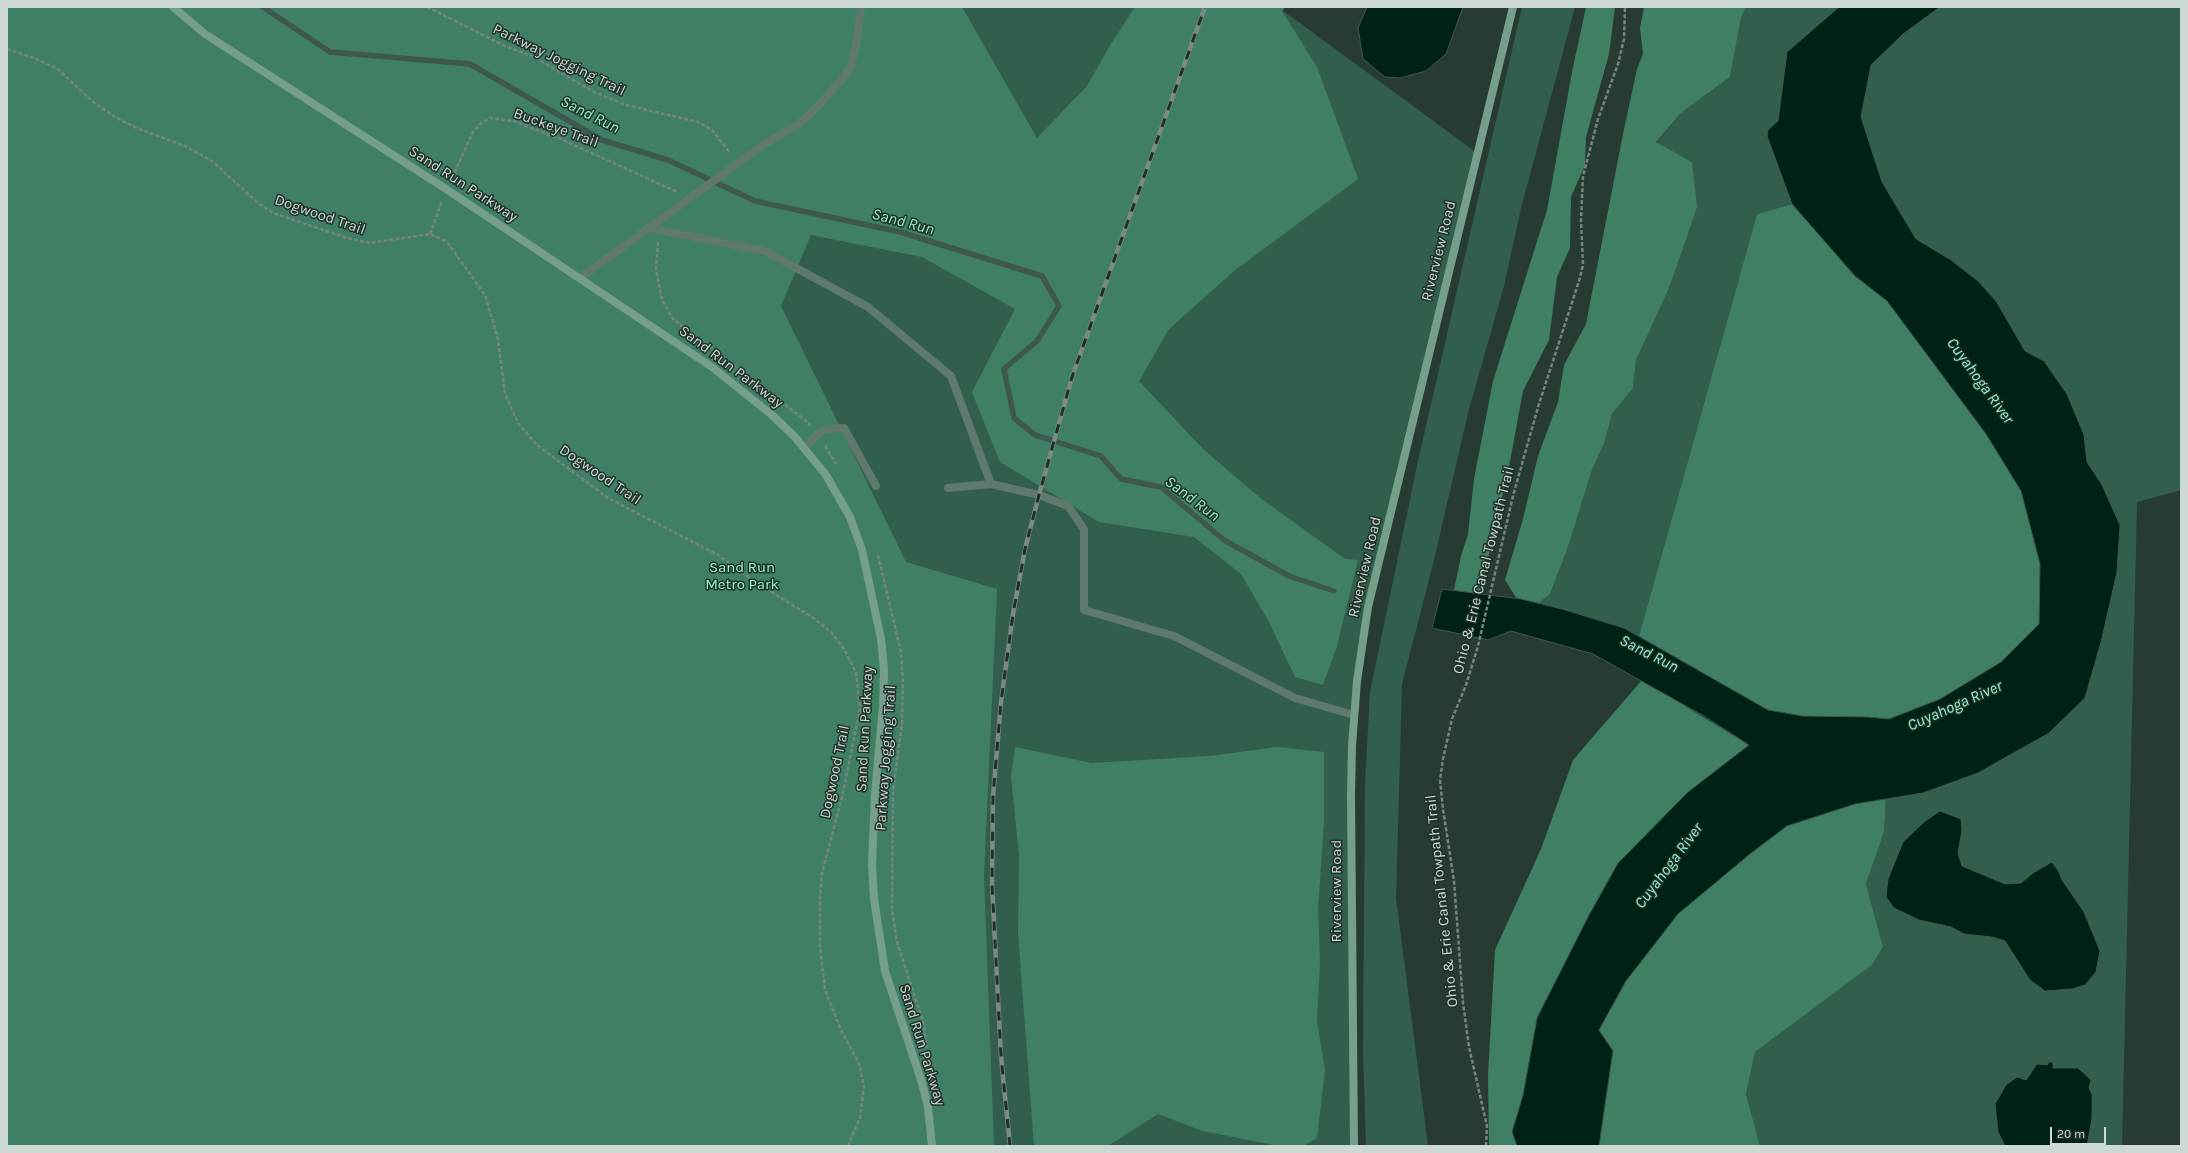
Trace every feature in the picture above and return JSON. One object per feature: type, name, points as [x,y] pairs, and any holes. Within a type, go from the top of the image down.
[{"type":"street","name":"Sand Run Parkway","points":[[173,7],[205,34],[446,189],[669,337],[749,395],[804,447],[826,475],[850,517],[869,576],[881,639],[884,669],[883,706],[875,794],[872,865],[874,899],[885,971],[922,1083],[928,1107],[932,1146]]},
{"type":"street","name":"Riverview Road","points":[[1354,1146],[1351,795],[1354,715],[1368,607],[1513,7]]},
{"type":"lane","points":[[580,278],[737,166],[763,145],[799,124],[822,102],[848,72],[856,48],[861,7]]},
{"type":"lane","points":[[649,228],[765,251],[868,307],[951,376],[991,484]]},
{"type":"lane","points":[[804,447],[823,430],[844,428],[876,486]]},
{"type":"lane","points":[[948,488],[991,484],[1039,495],[1068,506],[1084,529],[1084,610],[1174,636],[1296,698],[1354,715]]},
{"type":"path","name":"Parkway Jogging Trail","points":[[426,7],[507,47],[534,57],[594,92],[626,105],[698,122],[712,130],[727,148],[737,166]]},
{"type":"path","name":"Ohio & Erie Canal Towpath Trail","points":[[1486,1146],[1487,1126],[1469,1047],[1454,881],[1440,780],[1452,719],[1478,646],[1514,496],[1538,407],[1583,264],[1581,221],[1583,176],[1598,119],[1618,64],[1624,39],[1624,7]]},
{"type":"path","name":"Dogwood Trail","points":[[7,49],[34,58],[58,69],[92,101],[115,117],[140,129],[185,146],[212,161],[258,203],[273,213],[347,238],[370,243],[430,234],[447,242],[485,295],[498,339],[506,394],[518,423],[537,445],[608,498],[718,555],[757,583],[812,617],[832,633],[844,649],[856,672],[860,709],[842,797],[822,873],[820,900],[820,947],[825,990],[841,1030],[859,1063],[864,1086],[860,1118],[848,1146]]},
{"type":"path","name":"Buckeye Trail","points":[[430,234],[446,189],[473,132],[480,124],[490,118],[513,121],[561,139],[638,172],[691,199]]},
{"type":"path","points":[[661,230],[658,246],[657,284],[662,300],[673,319],[750,376],[805,420],[837,465]]},
{"type":"path","name":"Parkway Jogging Trail","points":[[876,549],[897,632],[901,652],[903,681],[902,725],[893,790],[892,910],[897,942],[924,1025],[928,1054]]},
{"type":"green space","name":"Sand Run Metro Park","points":[[7,7],[1278,7],[1477,153],[1368,607],[1352,746],[1354,1146],[7,1146]]},
{"type":"green space","name":"Sand Run Metro Park","points":[[7,7],[962,7],[1037,138],[1087,86],[1109,47],[1135,7],[1285,7],[1282,11],[1317,67],[1358,179],[1234,271],[1169,329],[1139,381],[1203,449],[1259,497],[1345,559],[1358,560],[1337,646],[1323,685],[1295,677],[1269,622],[1241,574],[1194,537],[1099,522],[1000,462],[972,392],[1015,309],[922,257],[811,235],[781,306],[906,562],[997,589],[984,875],[994,1146],[7,1146]]},
{"type":"green space","points":[[1522,7],[1575,7],[1521,208],[1504,286],[1469,409],[1433,564],[1402,684],[1396,898],[1428,1146],[1366,1146],[1363,1050],[1365,784],[1370,692],[1418,461]]},
{"type":"green space","points":[[1586,7],[1615,7],[1609,54],[1586,137],[1585,165],[1571,197],[1570,248],[1557,277],[1549,340],[1523,391],[1509,467],[1480,594],[1454,590],[1461,556],[1468,534],[1474,479],[1493,381],[1547,210],[1572,72]]},
{"type":"green space","points":[[1644,7],[1746,7],[1741,18],[1730,77],[1681,113],[1656,142],[1692,162],[1697,207],[1669,288],[1636,360],[1633,388],[1612,414],[1605,441],[1592,470],[1567,550],[1550,594],[1539,603],[1517,599],[1505,580],[1523,519],[1538,456],[1558,402],[1564,365],[1586,324],[1623,134],[1637,69],[1643,54],[1640,28]]},
{"type":"green space","points":[[1746,7],[1839,7],[1787,52],[1778,121],[1768,130],[1767,136],[1792,204],[1757,214],[1639,636],[1624,628],[1539,603],[1550,594],[1567,550],[1592,470],[1605,441],[1612,414],[1633,388],[1636,360],[1651,326],[1692,162],[1656,143],[1681,113],[1730,77],[1741,18]]},
{"type":"green space","points":[[1940,7],[2181,7],[2181,490],[2137,502],[2122,1146],[1760,1146],[1746,1094],[1755,1052],[1872,965],[1883,947],[1866,884],[1884,832],[1886,799],[1923,793],[1978,773],[2048,733],[2085,698],[2101,642],[2117,572],[2102,485],[2087,462],[2084,435],[2044,361],[2025,351],[1996,301],[1978,281],[1951,260],[1916,239],[1882,182],[1861,117],[1871,65],[1903,34]]},
{"type":"green space","points":[[1792,204],[1855,276],[1887,301],[1986,434],[2021,491],[2040,564],[2039,624],[2001,662],[1940,699],[1889,719],[1868,717],[1803,716],[1768,710],[1639,636],[1757,214]]},
{"type":"green space","points":[[1642,680],[1749,745],[1688,792],[1589,915],[1539,1013],[1523,1095],[1512,1132],[1517,1146],[1489,1146],[1488,1075],[1495,950],[1541,849],[1573,760]]},
{"type":"green space","points":[[1015,747],[1091,763],[1210,756],[1277,747],[1324,752],[1324,822],[1318,909],[1320,962],[1317,1021],[1325,1070],[1317,1138],[1303,1146],[1279,1146],[1203,1131],[1158,1114],[1108,1146],[1034,1146],[1018,933],[1019,855],[1011,776]]},
{"type":"green space","points":[[1886,799],[1884,832],[1866,884],[1883,947],[1872,965],[1755,1052],[1746,1094],[1760,1146],[1599,1146],[1613,1051],[1599,1030],[1626,981],[1678,914],[1750,854],[1787,826],[1855,804]]},
{"type":"water","points":[[1367,7],[1463,7],[1446,54],[1426,71],[1400,78],[1385,77],[1363,59],[1358,28]]},
{"type":"water","name":"Cuyahoga River","points":[[1839,7],[1940,7],[1903,34],[1871,65],[1861,117],[1882,182],[1916,239],[1951,260],[1978,281],[1996,301],[2025,351],[2044,361],[2067,394],[2084,435],[2087,462],[2102,485],[2120,525],[2117,572],[2101,642],[2085,698],[2049,733],[1978,773],[1923,793],[1855,804],[1787,826],[1750,854],[1678,914],[1626,981],[1599,1030],[1613,1051],[1599,1146],[1517,1146],[1512,1132],[1523,1095],[1537,1018],[1589,915],[1618,863],[1688,792],[1749,745],[1704,716],[1593,654],[1511,631],[1488,640],[1432,628],[1442,589],[1521,599],[1562,609],[1624,628],[1768,710],[1803,716],[1868,717],[1889,719],[1940,699],[2001,662],[2039,624],[2040,564],[2021,491],[1986,434],[1887,301],[1855,276],[1792,204],[1767,136],[1768,130],[1778,121],[1787,52]]},
{"type":"water","points":[[1940,811],[1961,819],[1962,830],[1958,853],[1962,866],[2005,884],[2021,883],[2033,873],[2052,862],[2059,872],[2062,880],[2084,912],[2100,951],[2096,972],[2085,985],[2072,989],[2045,991],[2030,980],[2005,941],[1992,937],[1964,934],[1951,927],[1919,920],[1894,908],[1886,897],[1888,879],[1903,842],[1924,822]]},
{"type":"water","points":[[2049,1062],[2053,1062],[2053,1068],[2078,1068],[2091,1080],[2089,1088],[2092,1094],[2092,1118],[2087,1146],[2005,1146],[1998,1132],[1995,1104],[2006,1085],[2017,1077],[2026,1080],[2037,1064],[2047,1065]]},
{"type":"waterway","name":"Sand Run","points":[[263,7],[330,52],[470,64],[602,140],[668,160],[755,201],[900,232],[1042,276],[1059,306],[1037,341],[1004,369],[1014,418],[1035,435],[1101,456],[1121,479],[1161,487],[1224,540],[1289,576],[1334,591]]},
{"type":"railway","points":[[1010,1146],[1001,1056],[992,884],[993,796],[1001,702],[1013,614],[1025,549],[1072,377],[1205,7]]}]
